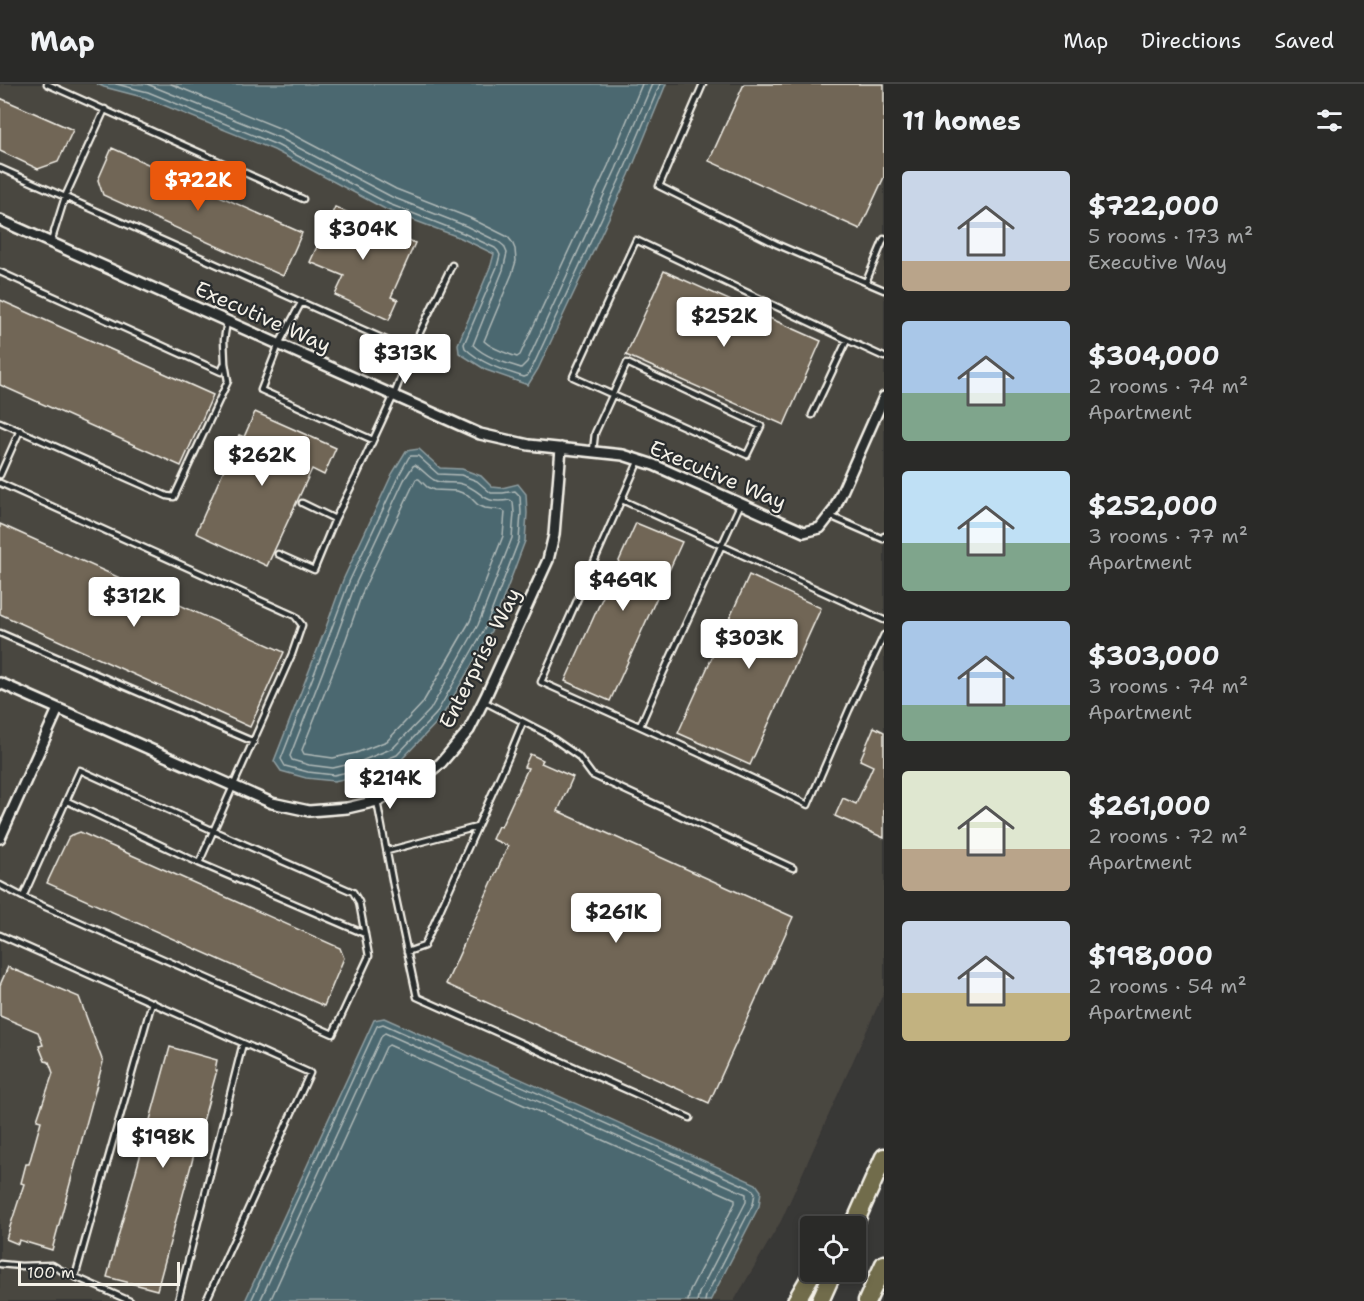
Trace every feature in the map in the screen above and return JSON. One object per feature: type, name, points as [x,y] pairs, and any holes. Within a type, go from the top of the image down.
[{"type":"highway","points":[[857,1216],[884,1157]]},
{"type":"highway","points":[[867,1301],[884,1264]]},
{"type":"highway","points":[[796,1301],[807,1282]]},
{"type":"highway","points":[[820,1301],[829,1282]]},
{"type":"street","name":"Executive Way","points":[[0,220],[480,434],[529,445],[623,455],[654,465],[804,531],[820,528],[830,516]]},
{"type":"street","points":[[830,516],[884,397]]},
{"type":"street","name":"Enterprise Way","points":[[0,683],[272,803],[309,811],[347,808],[377,801],[415,783],[441,763],[469,730],[548,560],[554,535],[561,448]]},
{"type":"street","points":[[0,838],[58,708]]},
{"type":"lane","points":[[47,84],[303,199]]},
{"type":"lane","points":[[704,84],[659,186],[776,243],[884,290]]},
{"type":"lane","points":[[51,242],[65,197],[105,109]]},
{"type":"lane","points":[[0,168],[411,351]]},
{"type":"lane","points":[[866,282],[884,239]]},
{"type":"lane","points":[[593,451],[595,433],[613,394],[627,363],[761,426],[747,455],[613,394],[573,376],[636,240],[884,357]]},
{"type":"lane","points":[[278,554],[314,570],[335,519],[394,395],[411,351],[452,265]]},
{"type":"lane","points":[[0,272],[221,372],[225,363]]},
{"type":"lane","points":[[301,303],[279,344],[261,390],[373,440]]},
{"type":"lane","points":[[0,422],[167,496],[174,497],[228,381],[224,340],[228,321]]},
{"type":"lane","points":[[812,415],[847,340]]},
{"type":"lane","points":[[0,475],[20,430]]},
{"type":"lane","points":[[639,460],[541,682],[808,805],[884,635]]},
{"type":"lane","points":[[0,483],[295,616],[302,625],[254,742],[199,863]]},
{"type":"lane","points":[[622,500],[884,620]]},
{"type":"lane","points":[[302,503],[335,519]]},
{"type":"lane","points":[[640,726],[741,503]]},
{"type":"lane","points":[[830,516],[883,539],[884,536]]},
{"type":"lane","points":[[0,633],[254,742]]},
{"type":"lane","points":[[483,701],[545,733],[578,756],[592,775],[793,868]]},
{"type":"lane","points":[[407,952],[424,946],[523,722]]},
{"type":"lane","points":[[0,885],[23,897],[333,1034],[369,956],[359,902],[353,892],[80,770],[23,897]]},
{"type":"lane","points":[[67,801],[199,863],[365,934]]},
{"type":"lane","points":[[377,801],[417,997],[690,1118]]},
{"type":"lane","points":[[387,851],[477,827]]},
{"type":"lane","points":[[0,935],[310,1073],[206,1301]]},
{"type":"lane","points":[[75,1277],[152,1002]]},
{"type":"lane","points":[[178,1301],[243,1043]]},
{"type":"lane","points":[[0,1264],[52,1265],[130,1301]]},
{"type":"shaded area","points":[[0,84],[884,84],[884,992],[781,1221],[734,1301],[0,1301]]},
{"type":"water","points":[[97,84],[666,84],[629,175],[538,369],[528,385],[486,370],[459,353],[458,344],[494,254],[461,238],[387,210],[274,150],[146,98]]},
{"type":"water","points":[[419,449],[440,468],[462,469],[481,476],[492,487],[502,488],[518,484],[526,494],[525,541],[491,631],[441,718],[401,760],[363,775],[334,781],[306,778],[281,771],[274,761],[343,580],[392,474],[406,451]]},
{"type":"water","points":[[384,1018],[756,1184],[761,1191],[759,1206],[710,1301],[245,1301],[374,1020]]},
{"type":"building","points":[[744,84],[884,84],[884,177],[860,229],[709,161]]},
{"type":"building","points":[[0,98],[73,130],[58,162],[38,169],[0,151]]},
{"type":"building","points":[[112,148],[302,233],[283,276],[103,195],[98,180]]},
{"type":"building","points":[[335,207],[415,243],[391,297],[398,300],[389,320],[335,295],[344,276],[310,262]]},
{"type":"building","points":[[664,271],[821,341],[784,425],[626,355]]},
{"type":"building","points":[[0,300],[213,395],[181,466],[0,385]]},
{"type":"building","points":[[255,412],[336,448],[324,475],[312,469],[267,566],[196,533],[239,435],[244,437]]},
{"type":"building","points":[[636,523],[682,542],[610,701],[565,681]]},
{"type":"building","points":[[0,524],[284,652],[250,727],[0,614]]},
{"type":"building","points":[[749,575],[821,608],[750,765],[678,733]]},
{"type":"building","points":[[874,727],[884,732],[884,838],[835,816],[843,798],[856,804],[873,766],[860,760]]},
{"type":"building","points":[[530,754],[543,760],[541,763],[573,777],[558,811],[793,917],[709,1103],[446,984],[508,846],[492,839],[498,826],[501,827],[528,768],[524,767]]},
{"type":"building","points":[[80,832],[340,948],[344,958],[324,1006],[47,883],[69,836]]},
{"type":"building","points":[[8,967],[79,997],[103,1062],[52,1250],[19,1240],[18,1244],[6,1239],[24,1184],[21,1183],[26,1164],[29,1164],[41,1121],[37,1120],[53,1073],[39,1046],[43,1045],[38,1032],[0,1016],[0,985]]},
{"type":"building","points":[[170,1047],[217,1060],[215,1070],[217,1070],[157,1290],[107,1277]]}]
